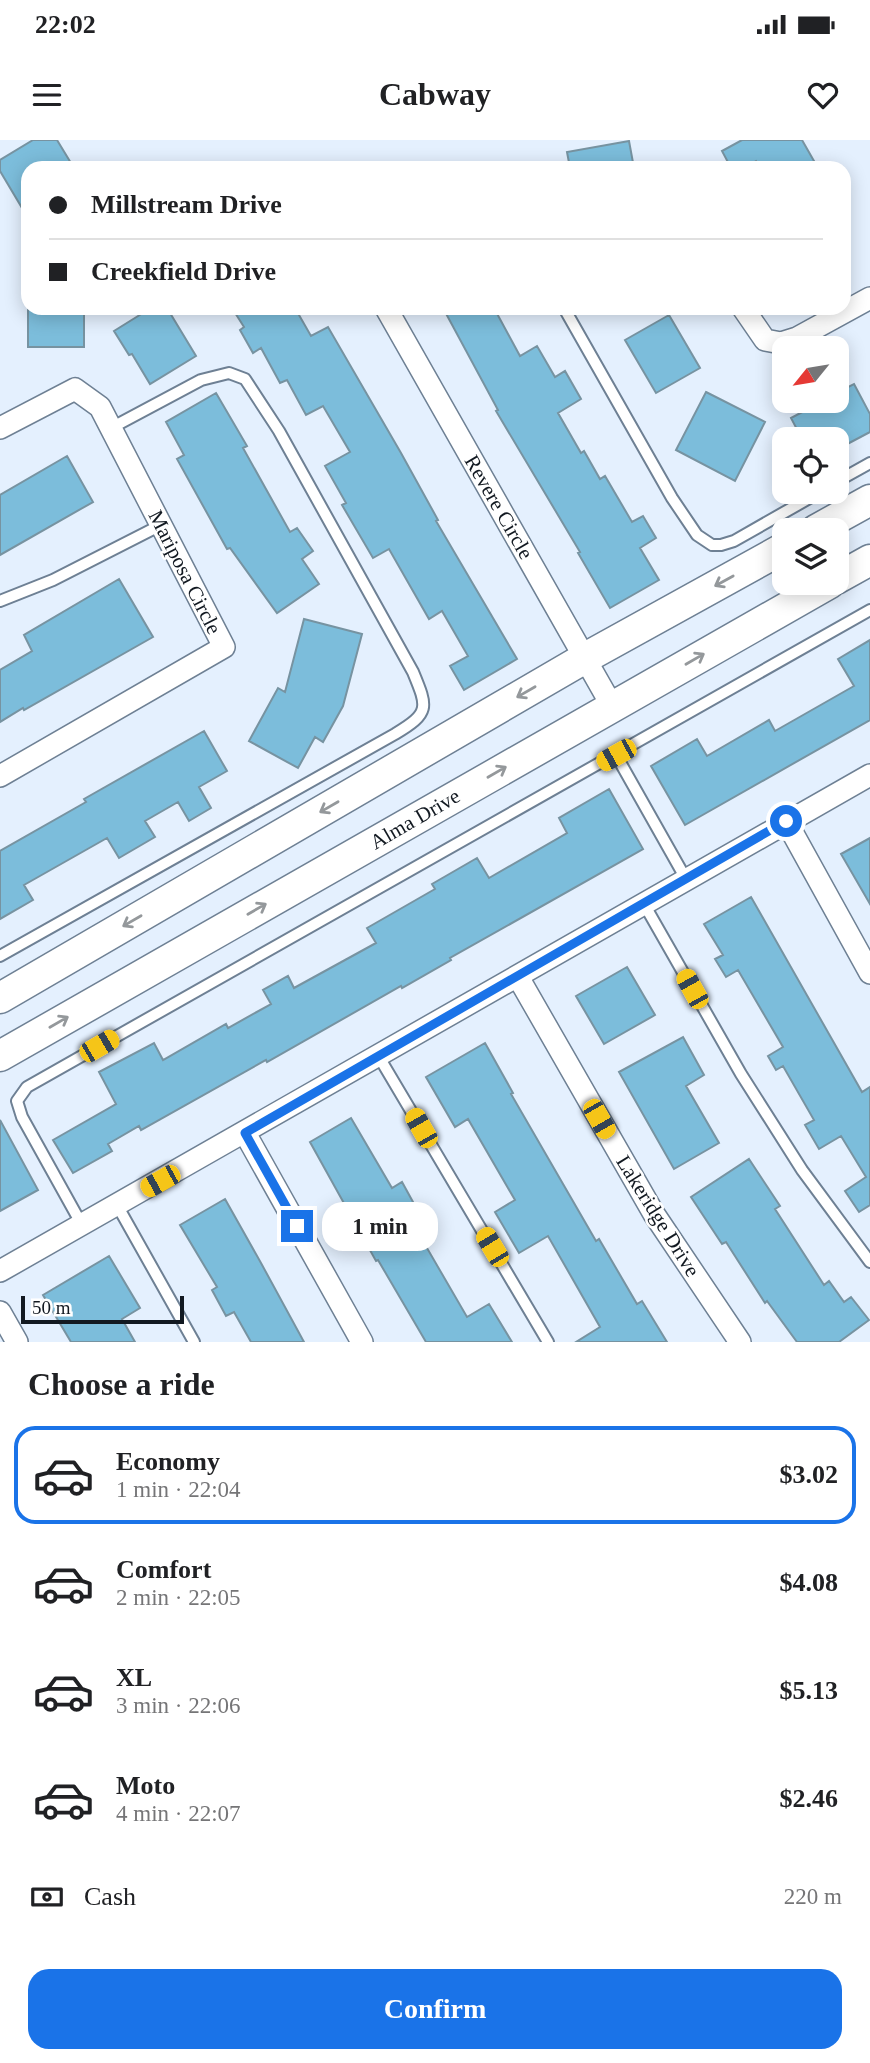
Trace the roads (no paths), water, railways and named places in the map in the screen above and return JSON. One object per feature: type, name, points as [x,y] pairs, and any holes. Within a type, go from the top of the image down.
[{"type":"main road","points":[[838,518],[870,500]]},
{"type":"main road","points":[[0,998],[585,658],[772,555]]},
{"type":"main road","points":[[849,572],[870,560]]},
{"type":"main road","name":"Alma Drive","points":[[0,1056],[809,595]]},
{"type":"street","points":[[851,308],[870,298]]},
{"type":"street","name":"Revere Circle","points":[[390,315],[612,706]]},
{"type":"street","points":[[747,315],[765,340],[781,343],[797,338],[839,315]]},
{"type":"street","name":"Mariposa Circle","points":[[0,428],[75,388],[100,407],[224,647],[0,776]]},
{"type":"street","points":[[0,1271],[870,775]]},
{"type":"street","points":[[786,821],[870,973]]},
{"type":"street","name":"Lakeridge Drive","points":[[518,977],[654,1214],[734,1340]]},
{"type":"street","points":[[245,1133],[362,1342]]},
{"type":"street","points":[[0,1312],[17,1342]]},
{"type":"lane","points":[[568,315],[672,498],[697,535],[712,545],[721,545],[734,541],[799,504]]},
{"type":"lane","points":[[0,956],[395,734],[415,722],[422,713],[424,704],[421,691],[406,660],[278,431],[245,379],[229,373],[201,380],[111,428]]},
{"type":"lane","points":[[849,475],[870,463]]},
{"type":"lane","points":[[0,601],[53,580],[161,525]]},
{"type":"lane","points":[[82,1225],[22,1118],[17,1101],[27,1087],[870,610]]},
{"type":"lane","points":[[616,755],[687,879]]},
{"type":"lane","points":[[644,904],[741,1074],[802,1170],[870,1262]]},
{"type":"lane","points":[[379,1057],[548,1342]]},
{"type":"lane","points":[[117,1205],[194,1342]]}]
